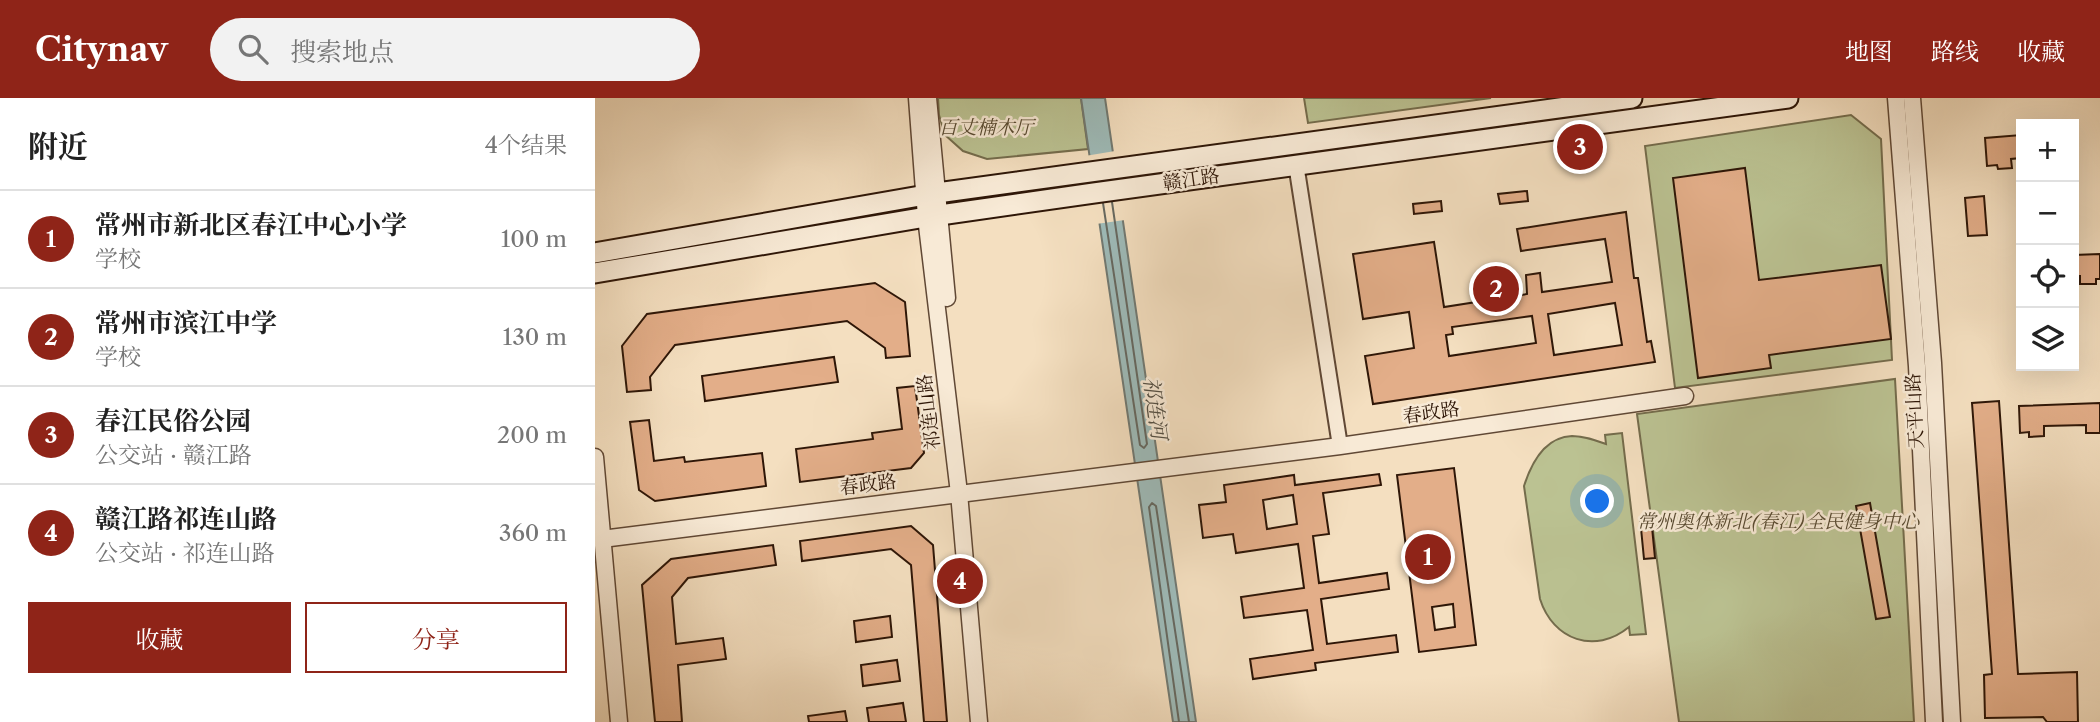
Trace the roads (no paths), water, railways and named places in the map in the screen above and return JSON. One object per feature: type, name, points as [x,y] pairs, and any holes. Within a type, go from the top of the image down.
[{"type":"main road","name":"赣江路","points":[[595,253],[931,194],[1632,98]]},
{"type":"main road","name":"赣江路","points":[[595,273],[1094,192],[1788,98]]},
{"type":"street","name":"祁连山路","points":[[917,98],[931,194]]},
{"type":"street","name":"祁连山路","points":[[928,98],[932,217],[988,722]]},
{"type":"street","name":"天平山路","points":[[1896,98],[1917,366],[1934,722]]},
{"type":"street","name":"天平山路","points":[[1912,98],[1933,363],[1952,722]]},
{"type":"street","points":[[1296,164],[1341,446]]},
{"type":"street","name":"春政路","points":[[603,539],[1341,446],[1685,397]]},
{"type":"street","points":[[595,457],[619,722]]},
{"type":"street","name":"祁连山路","points":[[964,493],[979,722]]},
{"type":"water","points":[[1081,98],[1105,98],[1196,722],[1173,722]]},
{"type":"place","name":"春江民俗公园","points":[[1580,147]]},
{"type":"place","name":"常州市滨江中学","points":[[1496,289]]},
{"type":"place","name":"常州市新北区春江中心小学","points":[[1428,557]]},
{"type":"place","name":"赣江路祁连山路","points":[[960,581]]},
{"type":"park label","name":"百丈楠木厅","points":[[986,127]]},
{"type":"park label","name":"常州奥体新北(春江)全民健身中心","points":[[1778,521]]},
{"type":"water label","name":"祁连河","points":[[1155,408]]}]
